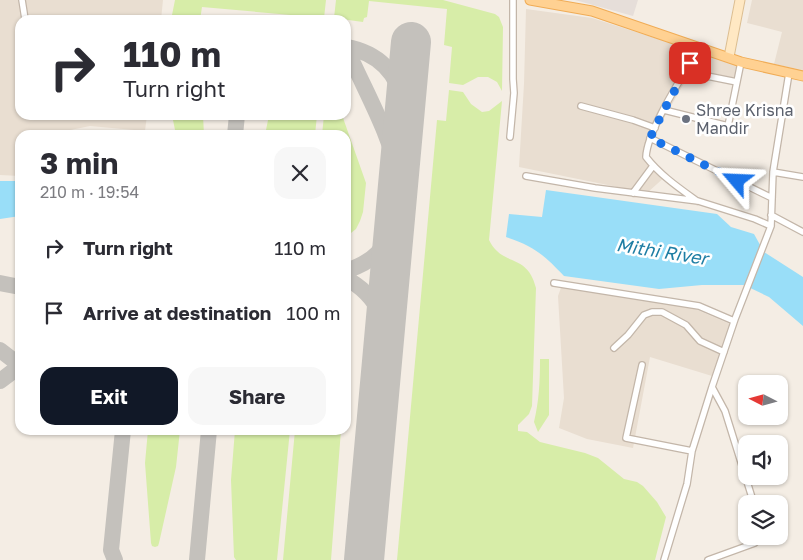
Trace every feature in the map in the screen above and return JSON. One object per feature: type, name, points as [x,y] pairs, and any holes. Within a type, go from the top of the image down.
[{"type":"main road","points":[[530,0],[592,11],[741,62],[803,76]]},
{"type":"main road","points":[[728,57],[740,0]]},
{"type":"street","points":[[22,0],[24,15]]},
{"type":"street","points":[[510,137],[514,93],[512,0]]},
{"type":"street","points":[[698,201],[674,185],[653,166],[646,158],[646,146],[699,48]]},
{"type":"street","points":[[664,110],[728,126],[741,62]]},
{"type":"street","points":[[664,560],[687,484],[692,451],[712,388],[735,320],[771,226],[773,172],[789,73]]},
{"type":"street","points":[[707,76],[737,82]]},
{"type":"street","points":[[581,106],[655,128]]},
{"type":"street","points":[[650,138],[772,198]]},
{"type":"street","points":[[633,193],[653,166]]},
{"type":"street","points":[[773,172],[803,177]]},
{"type":"street","points":[[526,176],[698,201],[771,226]]},
{"type":"street","points":[[771,215],[803,232]]},
{"type":"street","points":[[554,283],[699,306],[735,320]]},
{"type":"street","points":[[614,348],[628,335],[644,315],[652,312],[662,312],[686,325],[700,341],[724,352]]},
{"type":"street","points":[[642,365],[626,438],[692,451]]},
{"type":"street","points":[[712,388],[725,411],[751,495]]},
{"type":"street","points":[[708,560],[746,545]]},
{"type":"shaded area","points":[[0,0],[163,0],[162,15],[15,15],[15,120],[146,120],[145,130],[90,126],[70,130],[15,130],[15,176],[0,175]]},
{"type":"shaded area","points":[[575,0],[638,0],[633,16]]},
{"type":"shaded area","points":[[752,0],[803,0],[803,70],[774,64],[782,32],[747,23]]},
{"type":"shaded area","points":[[526,9],[592,18],[743,66],[740,78],[690,73],[649,144],[648,153],[650,158],[667,175],[647,193],[519,167]]},
{"type":"shaded area","points":[[562,285],[672,299],[730,324],[712,376],[650,357],[633,448],[587,439],[559,428],[564,398],[558,296]]},
{"type":"green space","points":[[175,0],[326,0],[324,15],[291,15],[202,7],[201,15],[172,15]]},
{"type":"green space","points":[[336,0],[443,0],[495,14],[499,17],[503,27],[502,91],[497,82],[488,77],[478,77],[463,85],[449,83],[452,47],[444,45],[447,9],[369,1],[367,17],[364,18],[363,22],[351,20],[351,15],[334,15]]},
{"type":"green space","points":[[449,90],[463,92],[471,104],[482,112],[489,111],[502,101],[489,240],[501,254],[527,269],[536,288],[532,406],[529,414],[518,425],[518,431],[527,432],[540,442],[598,458],[624,479],[637,482],[643,486],[657,502],[666,517],[655,560],[397,560],[437,120],[446,121]]},
{"type":"green space","points":[[173,120],[203,120],[204,130],[175,130]]},
{"type":"green space","points":[[268,120],[316,120],[316,130],[266,130]]},
{"type":"green space","points":[[324,120],[344,120],[347,130],[322,130]]},
{"type":"green space","points":[[351,140],[366,183],[363,212],[356,229],[351,233]]},
{"type":"green space","points":[[540,359],[549,359],[549,415],[538,432],[534,422],[539,391]]},
{"type":"green space","points":[[148,435],[179,435],[176,467],[159,543],[155,547],[151,543],[145,463]]},
{"type":"green space","points":[[235,435],[290,435],[277,560],[236,560],[234,557],[231,480]]},
{"type":"green space","points":[[295,435],[341,435],[331,560],[283,560]]},
{"type":"water","points":[[0,181],[15,181],[15,217],[0,219]]},
{"type":"water","name":"Mithi River","points":[[546,190],[717,214],[731,227],[754,234],[764,252],[803,277],[803,326],[769,297],[744,285],[702,285],[659,289],[564,276],[538,252],[506,237],[509,214],[542,217]]},
{"type":"taxiway","points":[[351,48],[369,54],[386,67],[398,84],[405,106]]},
{"type":"taxiway","points":[[351,61],[380,120],[391,149],[399,179]]},
{"type":"taxiway","points":[[236,120],[236,130]]},
{"type":"taxiway","points":[[351,269],[364,263],[377,253],[387,240],[395,222]]},
{"type":"taxiway","points":[[351,282],[362,289],[375,303],[380,314],[384,338]]},
{"type":"taxiway","points":[[0,283],[15,286]]},
{"type":"taxiway","points":[[0,350],[15,361]]},
{"type":"taxiway","points":[[0,381],[15,372]]},
{"type":"taxiway","points":[[115,560],[111,550],[122,435]]},
{"type":"taxiway","points":[[197,560],[209,435]]},
{"type":"runway","points":[[364,560],[411,42]]},
{"type":"place","name":"Shree Krisna Mandir","points":[[686,119]]},
{"type":"route","points":[[690,63],[650,138],[737,181]]}]
